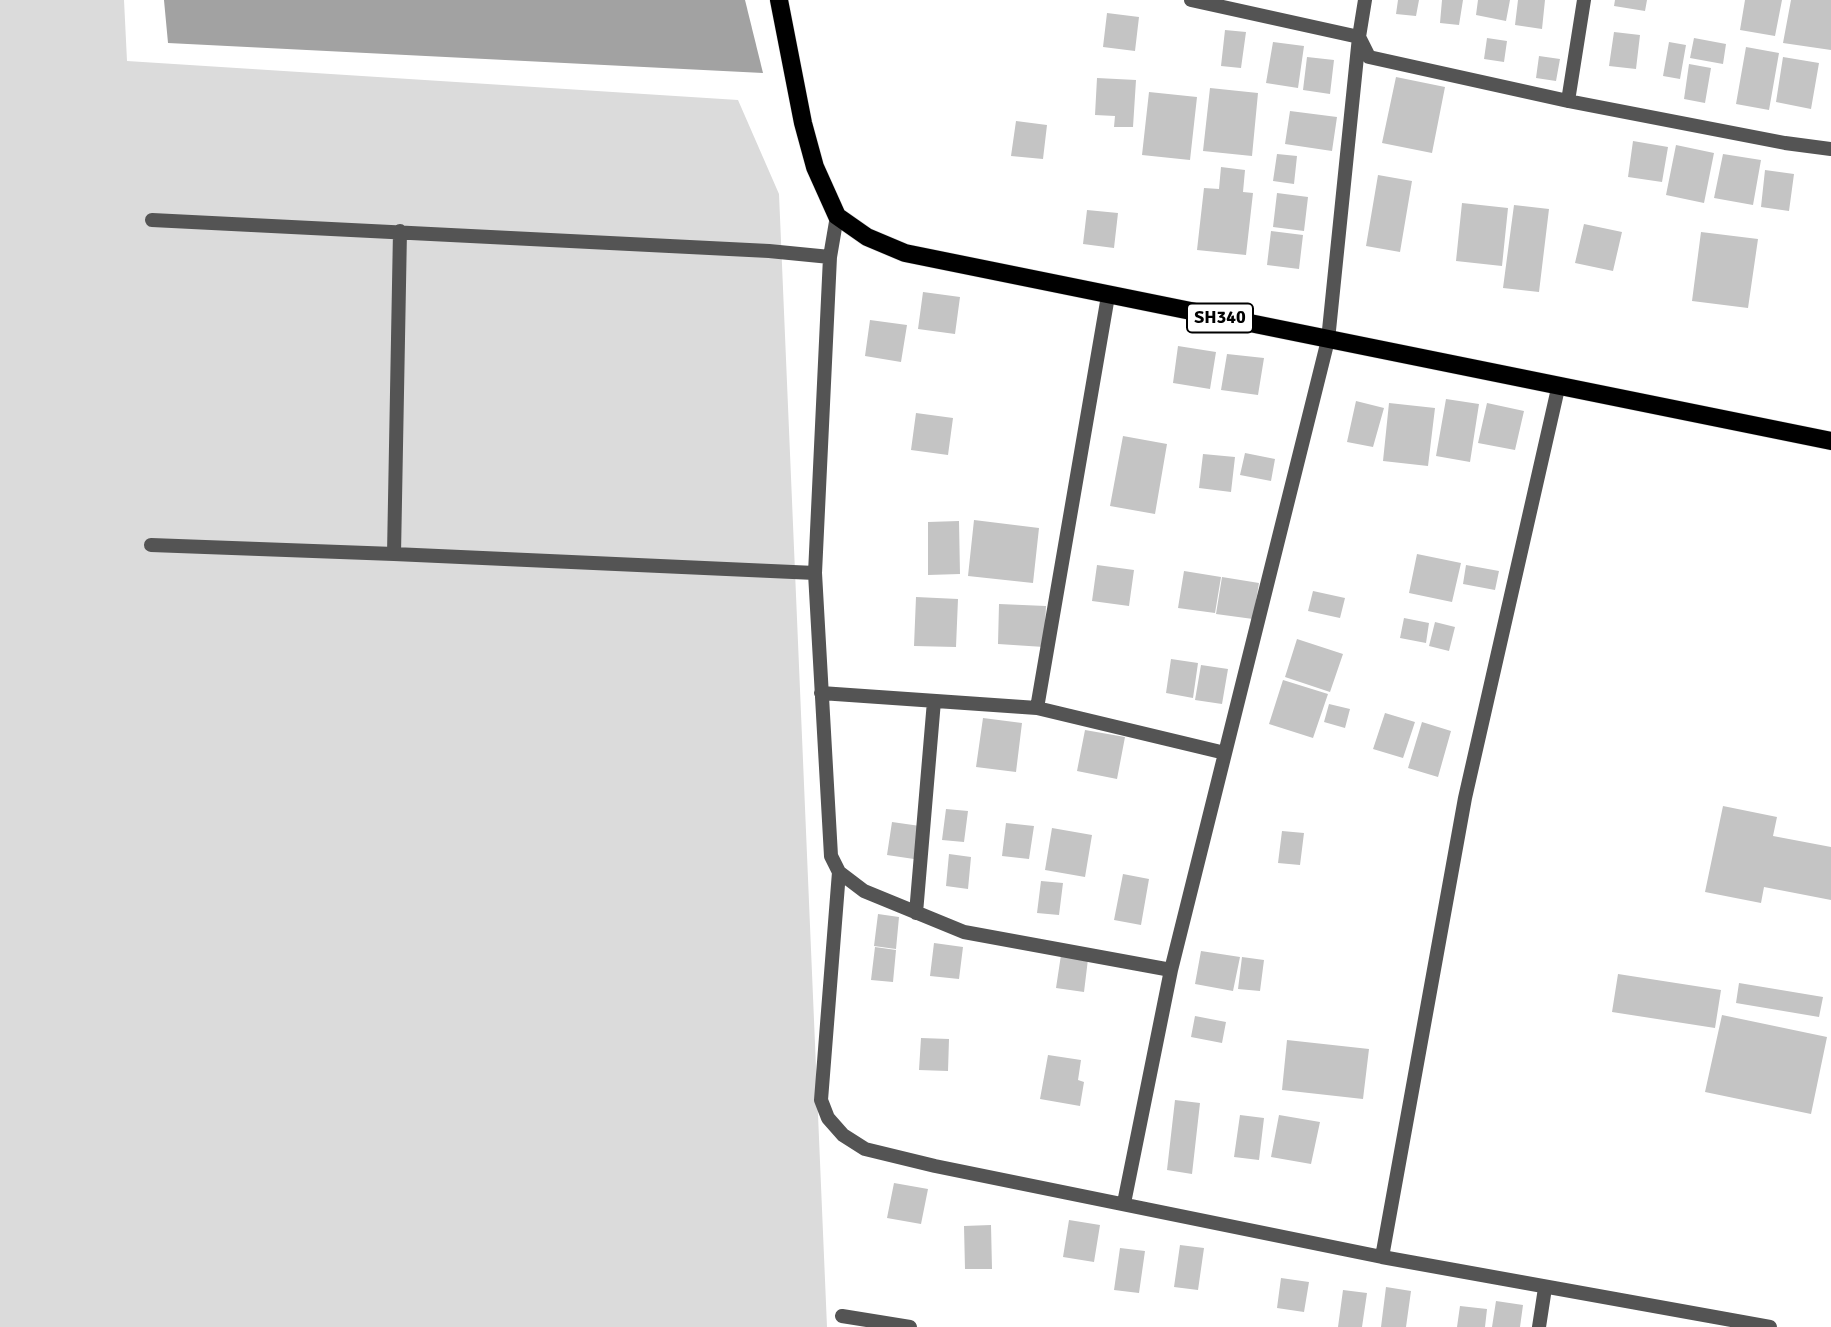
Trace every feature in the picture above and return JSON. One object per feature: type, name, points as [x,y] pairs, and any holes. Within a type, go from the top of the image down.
[{"type":"main road","points":[[779,0],[812,156],[838,216]]},
{"type":"main road","name":"SH340","points":[[838,216],[867,237],[905,253],[1831,441]]},
{"type":"street","points":[[1191,0],[1359,37]]},
{"type":"street","points":[[1124,1203],[1171,970],[1328,340],[1365,0]]},
{"type":"street","points":[[1568,101],[1584,0]]},
{"type":"street","points":[[1359,37],[1369,57],[1568,101],[1785,143],[1831,149]]},
{"type":"street","points":[[838,216],[830,257],[815,573],[831,856],[839,872],[864,891],[964,932],[1171,970]]},
{"type":"street","points":[[152,219],[769,251],[830,257]]},
{"type":"street","points":[[394,554],[400,231]]},
{"type":"street","points":[[1037,708],[1108,296]]},
{"type":"street","points":[[1382,1257],[1465,798],[1559,384]]},
{"type":"street","points":[[151,545],[815,573]]},
{"type":"street","points":[[821,693],[1037,708],[1225,753]]},
{"type":"street","points":[[916,913],[934,701]]},
{"type":"street","points":[[839,872],[821,1100],[828,1118],[843,1135],[865,1149],[935,1166],[1382,1257],[1770,1327]]},
{"type":"street","points":[[1539,1327],[1545,1288]]},
{"type":"street","points":[[842,1316],[910,1327]]},
{"type":"shaded area","points":[[0,0],[124,0],[127,61],[738,100],[779,194],[827,1327],[0,1327]]},
{"type":"shaded area","points":[[164,0],[745,0],[763,73],[168,43]]},
{"type":"building","points":[[1398,0],[1419,0],[1416,16],[1396,14]]},
{"type":"building","points":[[1442,0],[1463,0],[1459,25],[1440,23]]},
{"type":"building","points":[[1478,0],[1510,0],[1506,21],[1476,15]]},
{"type":"building","points":[[1518,0],[1545,0],[1542,29],[1515,25]]},
{"type":"building","points":[[1615,0],[1647,0],[1645,11],[1614,6]]},
{"type":"building","points":[[1745,0],[1782,0],[1775,36],[1740,30]]},
{"type":"building","points":[[1791,0],[1831,0],[1831,50],[1783,43]]},
{"type":"building","points":[[1107,13],[1139,17],[1135,51],[1103,47]]},
{"type":"building","points":[[1225,30],[1246,32],[1241,68],[1221,66]]},
{"type":"building","points":[[1614,32],[1640,35],[1636,69],[1609,66]]},
{"type":"building","points":[[1487,38],[1507,41],[1504,62],[1484,59]]},
{"type":"building","points":[[1694,38],[1726,44],[1723,64],[1690,58]]},
{"type":"building","points":[[1273,42],[1304,46],[1298,88],[1266,83]]},
{"type":"building","points":[[1669,42],[1686,45],[1680,79],[1663,76]]},
{"type":"building","points":[[1746,47],[1779,53],[1769,110],[1736,104]]},
{"type":"building","points":[[1539,56],[1560,59],[1556,81],[1536,78]]},
{"type":"building","points":[[1307,57],[1334,60],[1330,94],[1303,90]]},
{"type":"building","points":[[1783,57],[1819,63],[1811,109],[1776,102]]},
{"type":"building","points":[[1689,64],[1711,68],[1705,103],[1684,99]]},
{"type":"building","points":[[1396,77],[1445,87],[1432,153],[1382,143]]},
{"type":"building","points":[[1097,78],[1136,80],[1133,127],[1114,127],[1115,116],[1095,115]]},
{"type":"building","points":[[1210,88],[1258,93],[1252,156],[1203,151]]},
{"type":"building","points":[[1149,92],[1197,97],[1190,160],[1142,155]]},
{"type":"building","points":[[1290,111],[1337,117],[1332,151],[1285,144]]},
{"type":"building","points":[[1016,121],[1047,125],[1043,159],[1011,156]]},
{"type":"building","points":[[1633,141],[1668,147],[1662,182],[1628,177]]},
{"type":"building","points":[[1676,145],[1714,153],[1704,203],[1666,195]]},
{"type":"building","points":[[1277,154],[1297,156],[1294,184],[1273,181]]},
{"type":"building","points":[[1723,154],[1761,160],[1753,205],[1714,198]]},
{"type":"building","points":[[1221,167],[1245,170],[1243,192],[1253,193],[1246,255],[1197,250],[1204,188],[1219,189]]},
{"type":"building","points":[[1765,170],[1794,174],[1789,211],[1761,207]]},
{"type":"building","points":[[1378,175],[1412,181],[1400,252],[1366,246]]},
{"type":"building","points":[[1277,193],[1308,197],[1304,231],[1273,227]]},
{"type":"building","points":[[1462,203],[1508,208],[1502,266],[1456,261]]},
{"type":"building","points":[[1514,205],[1549,209],[1539,292],[1503,288]]},
{"type":"building","points":[[1087,210],[1118,213],[1114,248],[1083,244]]},
{"type":"building","points":[[1584,224],[1622,232],[1613,271],[1575,263]]},
{"type":"building","points":[[1271,231],[1303,235],[1299,269],[1267,265]]},
{"type":"building","points":[[1701,232],[1758,239],[1748,308],[1692,301]]},
{"type":"building","points":[[923,292],[960,297],[955,334],[918,329]]},
{"type":"building","points":[[870,320],[907,325],[901,362],[865,356]]},
{"type":"building","points":[[1178,346],[1216,352],[1210,389],[1173,383]]},
{"type":"building","points":[[1227,354],[1264,358],[1258,395],[1221,390]]},
{"type":"building","points":[[1446,399],[1479,404],[1470,462],[1436,456]]},
{"type":"building","points":[[1356,401],[1384,408],[1373,447],[1347,442]]},
{"type":"building","points":[[1389,403],[1435,408],[1428,466],[1383,461]]},
{"type":"building","points":[[1487,403],[1524,411],[1515,450],[1478,443]]},
{"type":"building","points":[[916,413],[953,418],[948,455],[911,450]]},
{"type":"building","points":[[1123,436],[1167,444],[1155,514],[1110,506]]},
{"type":"building","points":[[1245,453],[1275,459],[1271,481],[1240,475]]},
{"type":"building","points":[[1203,454],[1235,457],[1231,492],[1199,488]]},
{"type":"building","points":[[974,520],[1039,528],[1033,583],[968,576]]},
{"type":"building","points":[[959,521],[960,574],[928,575],[928,522]]},
{"type":"building","points":[[1417,554],[1461,563],[1452,602],[1409,593]]},
{"type":"building","points":[[1097,565],[1134,570],[1129,606],[1092,601]]},
{"type":"building","points":[[1466,565],[1499,571],[1495,590],[1463,584]]},
{"type":"building","points":[[1184,571],[1221,577],[1215,613],[1178,608]]},
{"type":"building","points":[[1222,577],[1259,583],[1253,619],[1216,614]]},
{"type":"building","points":[[1313,591],[1345,598],[1340,618],[1308,611]]},
{"type":"building","points":[[916,597],[958,599],[956,647],[914,646]]},
{"type":"building","points":[[999,604],[1046,606],[1044,647],[998,644]]},
{"type":"building","points":[[1404,618],[1429,623],[1426,643],[1400,638]]},
{"type":"building","points":[[1435,622],[1455,627],[1449,651],[1429,646]]},
{"type":"building","points":[[1297,639],[1343,654],[1330,692],[1285,677]]},
{"type":"building","points":[[1171,659],[1198,663],[1193,698],[1166,693]]},
{"type":"building","points":[[1201,665],[1228,669],[1222,704],[1195,700]]},
{"type":"building","points":[[1283,680],[1328,694],[1313,738],[1269,724]]},
{"type":"building","points":[[1329,704],[1350,709],[1345,728],[1324,722]]},
{"type":"building","points":[[1385,713],[1415,722],[1403,758],[1373,749]]},
{"type":"building","points":[[983,718],[1022,723],[1016,772],[976,767]]},
{"type":"building","points":[[1422,722],[1451,731],[1438,777],[1408,768]]},
{"type":"building","points":[[1085,730],[1125,737],[1117,779],[1077,771]]},
{"type":"building","points":[[1723,806],[1777,817],[1773,836],[1831,847],[1831,900],[1764,887],[1761,903],[1705,892]]},
{"type":"building","points":[[946,809],[968,811],[964,842],[942,840]]},
{"type":"building","points":[[892,822],[920,826],[914,859],[887,855]]},
{"type":"building","points":[[1006,823],[1034,826],[1029,859],[1002,856]]},
{"type":"building","points":[[1052,828],[1092,835],[1085,877],[1045,870]]},
{"type":"building","points":[[1282,831],[1304,833],[1300,865],[1278,863]]},
{"type":"building","points":[[949,854],[971,857],[968,889],[946,886]]},
{"type":"building","points":[[1123,874],[1149,879],[1141,925],[1114,920]]},
{"type":"building","points":[[1041,881],[1063,883],[1059,915],[1037,913]]},
{"type":"building","points":[[878,914],[899,917],[896,949],[874,946]]},
{"type":"building","points":[[934,943],[963,947],[959,979],[930,976]]},
{"type":"building","points":[[875,947],[896,950],[893,982],[871,980]]},
{"type":"building","points":[[1201,951],[1240,957],[1233,991],[1195,984]]},
{"type":"building","points":[[1061,955],[1088,959],[1084,992],[1056,988]]},
{"type":"building","points":[[1242,957],[1264,960],[1260,991],[1238,989]]},
{"type":"building","points":[[1618,974],[1721,990],[1715,1028],[1612,1012]]},
{"type":"building","points":[[1739,983],[1823,997],[1819,1017],[1736,1003]]},
{"type":"building","points":[[1722,1015],[1827,1037],[1811,1114],[1705,1092]]},
{"type":"building","points":[[1195,1016],[1226,1022],[1222,1043],[1191,1037]]},
{"type":"building","points":[[921,1038],[949,1039],[948,1071],[919,1070]]},
{"type":"building","points":[[1287,1040],[1369,1049],[1363,1099],[1282,1090]]},
{"type":"building","points":[[1048,1055],[1081,1060],[1078,1080],[1084,1082],[1080,1106],[1040,1099]]},
{"type":"building","points":[[1175,1100],[1200,1103],[1192,1174],[1167,1170]]},
{"type":"building","points":[[1240,1115],[1264,1118],[1259,1160],[1234,1157]]},
{"type":"building","points":[[1279,1115],[1320,1122],[1311,1164],[1271,1157]]},
{"type":"building","points":[[894,1183],[928,1189],[921,1224],[887,1218]]},
{"type":"building","points":[[1069,1220],[1100,1225],[1094,1262],[1063,1257]]},
{"type":"building","points":[[991,1225],[992,1269],[965,1269],[964,1226]]},
{"type":"building","points":[[1180,1245],[1204,1248],[1198,1290],[1174,1287]]},
{"type":"building","points":[[1120,1248],[1145,1251],[1139,1293],[1114,1290]]},
{"type":"building","points":[[1281,1278],[1309,1282],[1304,1312],[1277,1308]]},
{"type":"building","points":[[1386,1287],[1411,1291],[1406,1327],[1381,1327]]},
{"type":"building","points":[[1343,1290],[1367,1293],[1362,1327],[1338,1327]]},
{"type":"building","points":[[1496,1301],[1523,1305],[1520,1327],[1492,1327]]},
{"type":"building","points":[[1460,1306],[1487,1309],[1485,1327],[1457,1327]]}]
